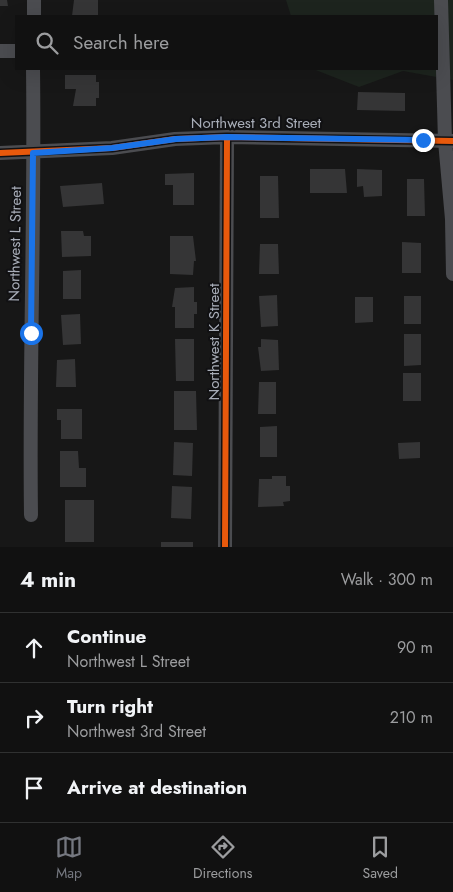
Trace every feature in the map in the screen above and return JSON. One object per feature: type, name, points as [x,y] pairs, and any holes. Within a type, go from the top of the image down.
[{"type":"street","points":[[34,0],[34,15]]},
{"type":"street","points":[[440,0],[449,141],[453,274]]},
{"type":"street","points":[[0,51],[15,51]]},
{"type":"street","name":"Northwest L Street","points":[[31,515],[30,314],[33,70]]},
{"type":"street","name":"Northwest 3rd Street","points":[[0,153],[112,148],[176,139],[227,137],[449,141]]},
{"type":"street","name":"Northwest K Street","points":[[225,547],[227,137]]},
{"type":"shaded area","points":[[286,0],[453,0],[453,80],[403,71],[359,87],[316,70],[438,70],[438,15],[291,15]]},
{"type":"building","points":[[0,0],[7,0],[8,6],[0,6]]},
{"type":"building","points":[[74,0],[98,0],[98,15],[72,15]]},
{"type":"building","points":[[65,75],[96,75],[96,82],[99,82],[99,98],[96,98],[96,106],[73,106],[76,89],[65,89]]},
{"type":"building","points":[[358,92],[405,93],[405,111],[357,110]]},
{"type":"building","points":[[310,169],[345,169],[347,193],[310,193]]},
{"type":"building","points":[[357,169],[382,170],[382,196],[364,197],[363,186],[357,187]]},
{"type":"building","points":[[194,173],[194,205],[173,205],[173,185],[165,185],[165,174]]},
{"type":"building","points":[[260,176],[278,176],[279,218],[260,218]]},
{"type":"building","points":[[407,179],[424,179],[425,216],[407,216]]},
{"type":"building","points":[[102,183],[104,204],[63,207],[60,186]]},
{"type":"building","points":[[61,231],[83,231],[84,236],[91,236],[91,256],[62,257]]},
{"type":"building","points":[[170,236],[193,236],[196,261],[194,261],[193,275],[170,274]]},
{"type":"building","points":[[402,242],[421,243],[421,273],[402,273]]},
{"type":"building","points":[[260,244],[278,244],[279,274],[259,274]]},
{"type":"building","points":[[81,270],[81,299],[63,299],[63,271]]},
{"type":"building","points":[[194,287],[194,302],[197,302],[197,314],[194,314],[194,328],[175,328],[175,307],[172,307],[175,288]]},
{"type":"building","points":[[277,295],[278,326],[261,327],[259,296]]},
{"type":"building","points":[[404,296],[421,296],[421,324],[404,324]]},
{"type":"building","points":[[355,297],[373,297],[373,322],[355,323]]},
{"type":"building","points":[[80,314],[81,344],[63,345],[61,315]]},
{"type":"building","points":[[404,334],[421,334],[421,365],[404,366]]},
{"type":"building","points":[[175,339],[194,339],[194,381],[176,381]]},
{"type":"building","points":[[261,339],[278,340],[279,370],[261,371],[258,347],[261,347]]},
{"type":"building","points":[[75,359],[76,387],[56,387],[57,360]]},
{"type":"building","points":[[403,373],[421,373],[421,401],[403,401]]},
{"type":"building","points":[[259,382],[276,382],[276,414],[258,414]]},
{"type":"building","points":[[174,391],[196,391],[197,430],[174,430]]},
{"type":"building","points":[[57,409],[82,409],[82,439],[61,439],[61,420],[57,420]]},
{"type":"building","points":[[277,426],[277,457],[260,457],[260,427]]},
{"type":"building","points":[[174,442],[193,443],[192,476],[173,475]]},
{"type":"building","points":[[420,442],[420,458],[399,459],[398,443]]},
{"type":"building","points":[[60,451],[78,451],[79,468],[86,468],[86,487],[60,487]]},
{"type":"building","points":[[272,476],[286,476],[286,486],[290,486],[290,501],[283,502],[284,506],[258,507],[259,479],[272,479]]},
{"type":"building","points":[[172,486],[192,487],[191,519],[171,518]]},
{"type":"building","points":[[65,500],[94,500],[94,542],[65,542]]},
{"type":"building","points":[[161,542],[193,542],[193,547],[161,547]]},
{"type":"cycle path","points":[[0,153],[112,148],[175,139],[227,137],[453,141]]},
{"type":"cycle path","points":[[225,547],[227,137]]},
{"type":"route","points":[[31,333],[33,153],[112,148],[176,139],[227,137],[423,140]]}]
